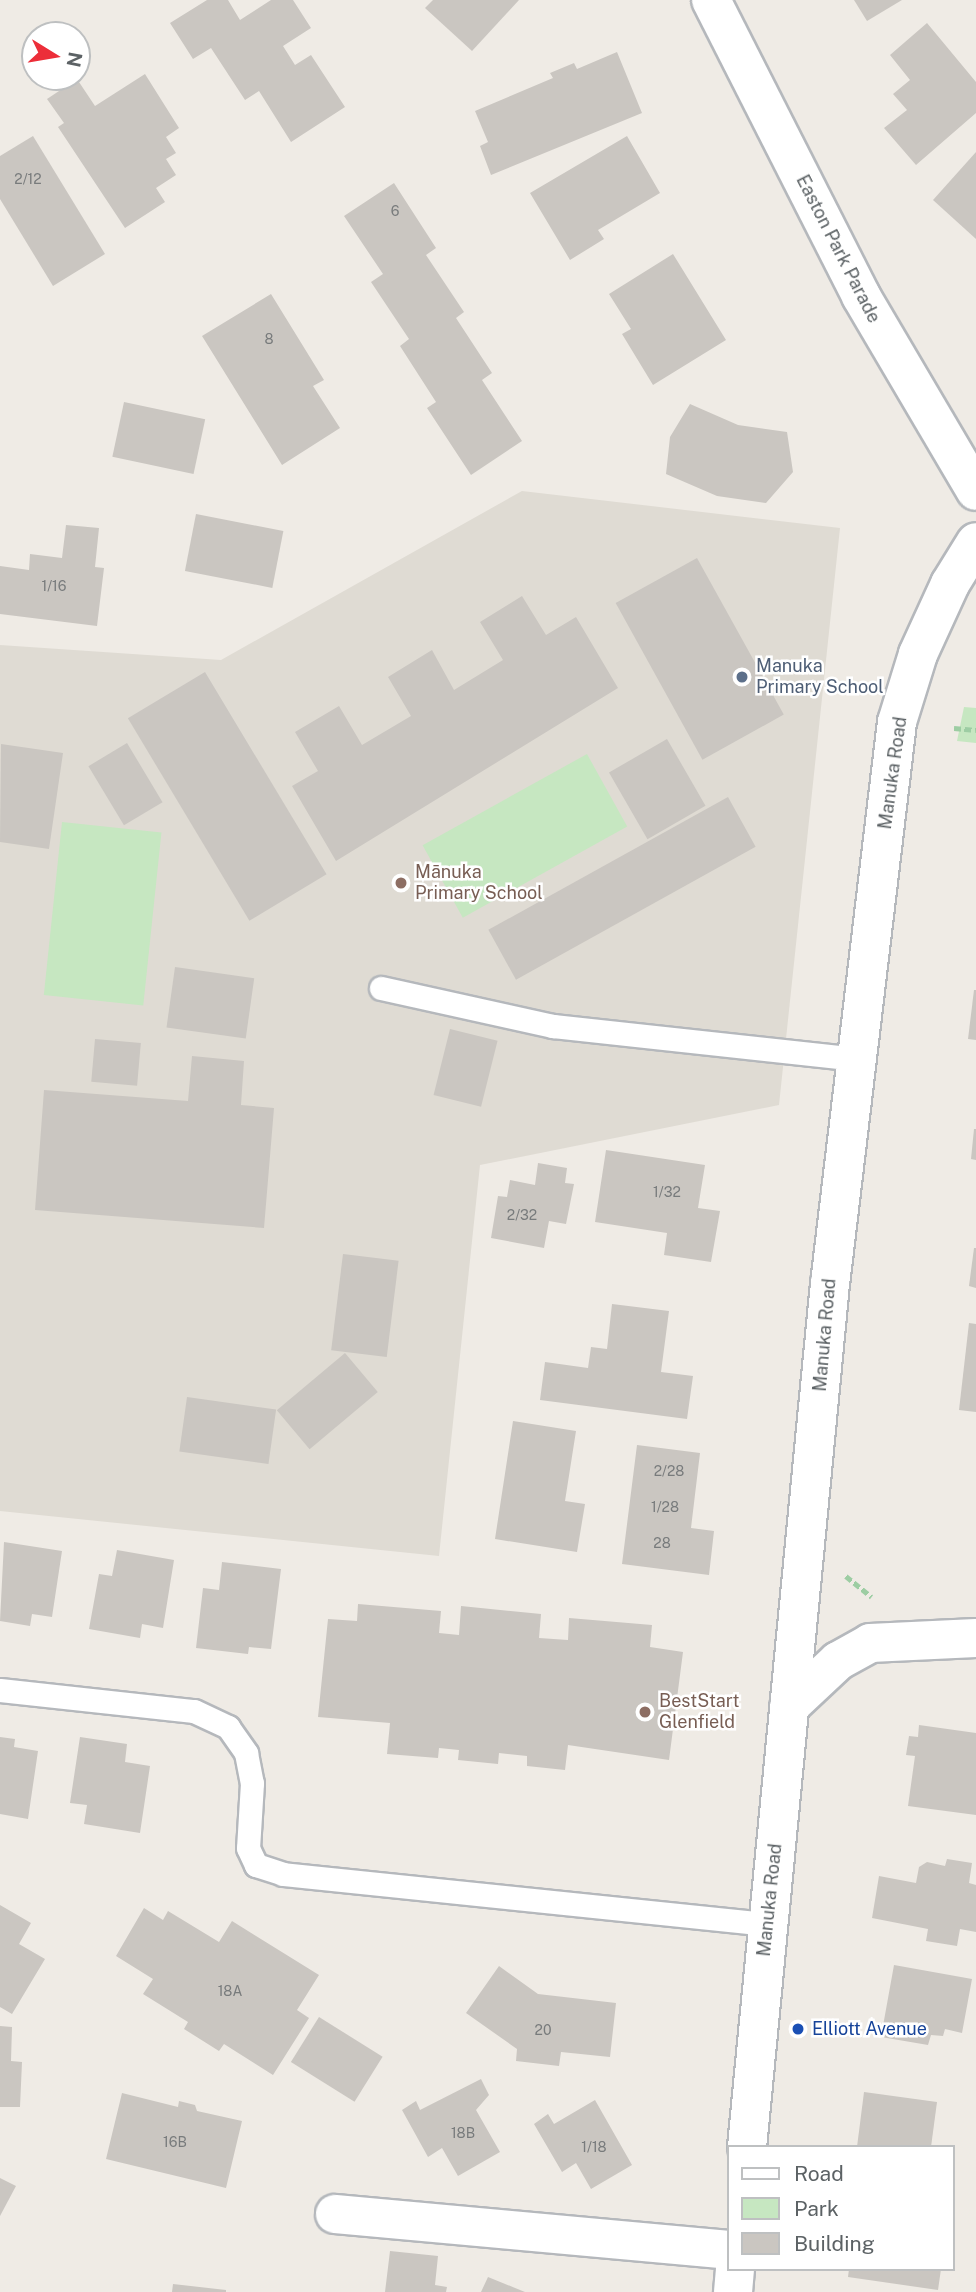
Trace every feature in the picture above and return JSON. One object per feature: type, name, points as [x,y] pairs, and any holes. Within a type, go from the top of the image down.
[{"type":"street","name":"Easton Park Parade","points":[[711,0],[861,296],[976,491]]},
{"type":"street","name":"Manuka Road","points":[[747,2145],[830,1284],[897,722],[918,654],[950,584],[976,542]]},
{"type":"street","points":[[789,1707],[838,1661],[870,1643],[976,1638]]},
{"type":"street","points":[[335,2214],[727,2250]]},
{"type":"street","points":[[733,2292],[735,2271]]},
{"type":"lane","points":[[381,988],[553,1027],[857,1059]]},
{"type":"lane","points":[[0,1690],[194,1711],[228,1727],[246,1753],[251,1783],[248,1849],[256,1865],[283,1874],[768,1924]]},
{"type":"path","points":[[954,727],[976,730]]},
{"type":"path","points":[[841,1569],[865,1594],[885,1603]]},
{"type":"shaded area","name":"Mānuka Primary School","points":[[522,491],[840,528],[779,1105],[480,1165],[439,1556],[0,1511],[0,645],[221,660]]},
{"type":"green space","points":[[964,707],[976,708],[976,743],[957,741]]},
{"type":"green space","points":[[587,754],[627,827],[463,918],[423,845]]},
{"type":"green space","points":[[62,822],[161,832],[143,1005],[44,995]]},
{"type":"building","points":[[207,0],[228,0],[240,20],[271,0],[293,0],[311,28],[283,46],[295,65],[311,55],[345,107],[291,142],[259,91],[245,100],[211,48],[193,59],[170,23]]},
{"type":"building","points":[[433,0],[519,0],[472,51],[425,8]]},
{"type":"building","points":[[854,0],[902,0],[867,21]]},
{"type":"building","points":[[927,23],[976,82],[976,113],[916,165],[884,128],[907,110],[893,94],[910,80],[890,55]]},
{"type":"building","points":[[617,52],[642,113],[491,175],[480,146],[488,142],[475,111],[553,78],[550,73],[574,63],[577,69]]},
{"type":"building","points":[[145,74],[179,128],[166,137],[176,153],[166,159],[176,175],[156,188],[165,202],[125,228],[58,127],[64,123],[47,99],[59,91],[85,91],[95,106]]},
{"type":"building","points":[[33,136],[105,254],[53,286],[0,199],[0,156]]},
{"type":"building","points":[[627,136],[660,193],[598,230],[604,239],[570,260],[530,193]]},
{"type":"building","points":[[976,152],[976,239],[933,200]]},
{"type":"building","points":[[394,183],[436,248],[426,255],[464,312],[456,318],[492,373],[482,380],[522,441],[471,475],[427,408],[436,402],[400,346],[409,339],[371,282],[383,274],[344,216]]},
{"type":"building","points":[[673,254],[726,340],[653,385],[622,334],[631,329],[609,294]]},
{"type":"building","points":[[271,294],[324,380],[313,386],[340,428],[282,465],[202,336]]},
{"type":"building","points":[[124,402],[205,419],[194,474],[112,457]]},
{"type":"building","points":[[690,404],[738,425],[787,432],[793,472],[766,503],[717,496],[666,474],[670,437]]},
{"type":"building","points":[[196,514],[283,531],[272,588],[185,571]]},
{"type":"building","points":[[66,525],[99,528],[95,567],[104,568],[97,626],[0,614],[0,566],[29,570],[30,554],[62,558]]},
{"type":"building","points":[[697,558],[784,715],[702,760],[616,603]]},
{"type":"building","points":[[522,596],[546,635],[576,617],[618,688],[336,861],[292,786],[318,771],[295,732],[339,706],[362,745],[411,716],[388,677],[432,650],[454,690],[503,660],[480,622]]},
{"type":"building","points":[[205,672],[327,874],[249,921],[128,718]]},
{"type":"building","points":[[667,739],[706,806],[647,839],[609,772]]},
{"type":"building","points":[[127,743],[163,802],[124,825],[88,766]]},
{"type":"building","points":[[1,744],[63,753],[49,849],[0,842]]},
{"type":"building","points":[[728,797],[756,847],[516,980],[488,930]]},
{"type":"building","points":[[175,967],[254,978],[246,1039],[167,1027]]},
{"type":"building","points":[[976,990],[976,1040],[968,1039]]},
{"type":"building","points":[[450,1029],[498,1041],[481,1107],[434,1095]]},
{"type":"building","points":[[95,1039],[141,1043],[137,1086],[91,1082]]},
{"type":"building","points":[[192,1056],[244,1061],[241,1105],[274,1108],[264,1228],[35,1210],[44,1090],[188,1101]]},
{"type":"building","points":[[976,1129],[976,1160],[971,1159]]},
{"type":"building","points":[[606,1150],[705,1165],[698,1208],[720,1211],[711,1262],[664,1255],[667,1233],[595,1222]]},
{"type":"building","points":[[538,1163],[567,1168],[565,1183],[574,1184],[566,1224],[549,1221],[544,1248],[491,1238],[498,1196],[507,1197],[510,1180],[535,1185]]},
{"type":"building","points":[[976,1248],[976,1288],[969,1286]]},
{"type":"building","points":[[343,1254],[399,1261],[387,1357],[331,1350]]},
{"type":"building","points":[[612,1304],[669,1311],[661,1372],[693,1376],[687,1419],[540,1400],[545,1362],[588,1368],[591,1347],[607,1349]]},
{"type":"building","points":[[969,1323],[976,1324],[976,1412],[959,1410]]},
{"type":"building","points":[[345,1353],[378,1392],[310,1449],[277,1410]]},
{"type":"building","points":[[187,1397],[276,1410],[268,1464],[179,1451]]},
{"type":"building","points":[[513,1421],[576,1431],[565,1501],[585,1504],[577,1552],[495,1539]]},
{"type":"building","points":[[637,1445],[700,1453],[691,1528],[714,1531],[709,1575],[622,1564]]},
{"type":"building","points":[[4,1542],[62,1551],[52,1617],[32,1614],[30,1626],[0,1621]]},
{"type":"building","points":[[117,1550],[174,1560],[163,1628],[142,1624],[140,1638],[89,1629],[99,1574],[112,1576]]},
{"type":"building","points":[[222,1562],[281,1569],[271,1649],[249,1647],[248,1654],[196,1648],[203,1588],[219,1590]]},
{"type":"building","points":[[358,1604],[441,1611],[439,1633],[459,1635],[461,1606],[541,1614],[539,1638],[568,1640],[569,1618],[652,1625],[650,1647],[683,1652],[669,1760],[568,1745],[565,1770],[527,1766],[527,1756],[499,1753],[498,1764],[458,1760],[459,1750],[439,1748],[438,1758],[387,1754],[390,1723],[318,1717],[328,1619],[357,1621]]},
{"type":"building","points":[[919,1725],[976,1733],[976,1815],[908,1806],[915,1756],[906,1755],[909,1736],[918,1737]]},
{"type":"building","points":[[0,1737],[15,1739],[14,1747],[38,1751],[28,1819],[0,1814]]},
{"type":"building","points":[[80,1737],[127,1744],[125,1762],[150,1766],[140,1833],[84,1824],[87,1805],[70,1803]]},
{"type":"building","points":[[947,1859],[972,1863],[969,1883],[976,1885],[976,1932],[960,1929],[957,1946],[926,1941],[928,1929],[872,1918],[879,1876],[916,1883],[919,1867],[927,1862],[945,1866]]},
{"type":"building","points":[[0,1905],[31,1923],[19,1944],[45,1959],[12,2014],[0,2007]]},
{"type":"building","points":[[144,1908],[163,1920],[168,1911],[219,1942],[232,1921],[319,1975],[297,2010],[309,2018],[273,2075],[224,2044],[219,2051],[184,2029],[188,2022],[143,1994],[153,1979],[116,1956]]},
{"type":"building","points":[[894,1965],[972,1979],[962,2033],[945,2029],[943,2036],[931,2035],[928,2045],[881,2037]]},
{"type":"building","points":[[499,1966],[538,1994],[616,2003],[610,2057],[561,2052],[559,2066],[516,2061],[517,2049],[466,2013]]},
{"type":"building","points":[[319,2017],[383,2057],[355,2102],[291,2062]]},
{"type":"building","points":[[0,2026],[12,2027],[11,2061],[22,2062],[20,2107],[0,2107]]},
{"type":"building","points":[[481,2079],[489,2095],[476,2110],[500,2152],[458,2176],[442,2148],[428,2157],[402,2110],[416,2101],[420,2110]]},
{"type":"building","points":[[864,2092],[937,2102],[931,2145],[857,2145]]},
{"type":"building","points":[[122,2093],[178,2107],[179,2101],[195,2105],[197,2111],[242,2121],[226,2188],[106,2159]]},
{"type":"building","points":[[595,2100],[632,2165],[591,2189],[576,2163],[562,2172],[534,2124],[548,2114],[554,2124]]},
{"type":"building","points":[[0,2178],[16,2186],[0,2216]]},
{"type":"building","points":[[390,2251],[438,2256],[435,2285],[447,2287],[446,2292],[385,2292]]},
{"type":"building","points":[[849,2271],[941,2271],[938,2290],[848,2277]]},
{"type":"building","points":[[488,2277],[525,2292],[481,2292]]},
{"type":"building","points":[[173,2284],[226,2290],[226,2292],[172,2292]]},
{"type":"place","name":"Manuka Primary School","points":[[742,677]]},
{"type":"place","name":"Mānuka Primary School","points":[[401,883]]},
{"type":"place","name":"BestStart Glenfield","points":[[645,1712]]},
{"type":"place","name":"Elliott Avenue","points":[[798,2029]]}]
